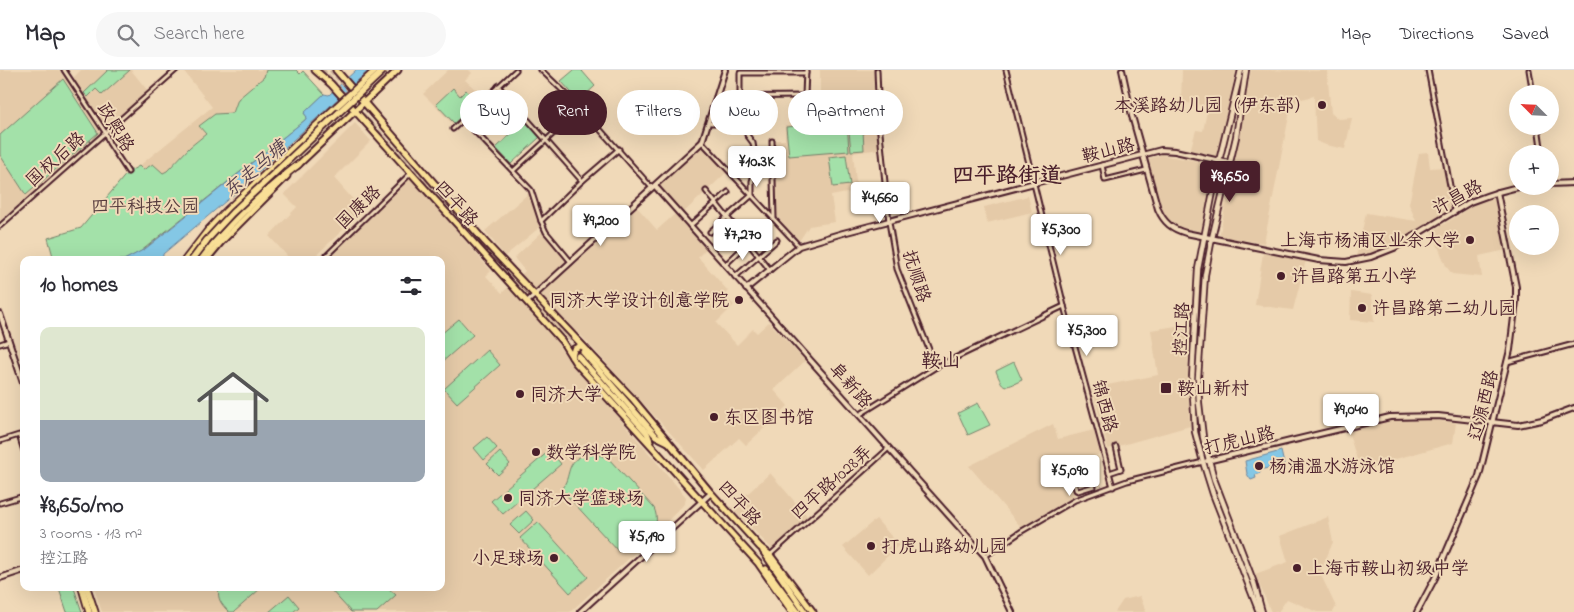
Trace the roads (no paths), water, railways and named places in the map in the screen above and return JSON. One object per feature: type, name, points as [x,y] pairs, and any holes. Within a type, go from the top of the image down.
[{"type":"highway","points":[[189,256],[209,229],[226,211],[376,70]]},
{"type":"highway","points":[[195,256],[232,212],[385,70]]},
{"type":"highway","points":[[203,256],[215,241],[248,208],[280,178],[299,164]]},
{"type":"highway","points":[[82,591],[88,612]]},
{"type":"highway","points":[[89,591],[96,612]]},
{"type":"main road","name":"四平路","points":[[315,70],[331,84],[412,172],[562,342],[579,354],[656,436],[670,444],[711,493],[760,547],[770,555],[813,612]]},
{"type":"main road","name":"四平路","points":[[336,70],[485,242],[535,296],[579,354],[647,433],[651,445],[758,563],[792,612]]},
{"type":"main road","points":[[190,256],[219,223],[385,70]]},
{"type":"main road","points":[[209,256],[299,164],[398,70]]},
{"type":"main road","name":"控江路","points":[[1241,70],[1219,161],[1198,269],[1192,321],[1192,400],[1195,432],[1213,494],[1260,612]]},
{"type":"main road","name":"控江路","points":[[1246,70],[1238,127],[1205,275],[1198,378],[1201,427],[1214,479],[1254,582],[1260,612]]},
{"type":"main road","points":[[760,547],[805,612]]},
{"type":"main road","points":[[758,563],[772,575],[798,612]]},
{"type":"street","name":"政熙路","points":[[64,70],[105,132],[109,143],[128,172]]},
{"type":"street","name":"国权后路","points":[[0,226],[176,70]]},
{"type":"street","points":[[494,90],[516,70]]},
{"type":"street","points":[[541,70],[562,90]]},
{"type":"street","points":[[545,73],[549,70]]},
{"type":"street","points":[[718,90],[725,70]]},
{"type":"street","name":"抚顺路","points":[[876,70],[878,123],[888,222],[896,269],[936,367]]},
{"type":"street","name":"锦西路","points":[[1004,70],[1064,306],[1113,487]]},
{"type":"street","name":"许昌路","points":[[1122,70],[1142,155],[1158,209],[1165,222],[1178,231],[1320,260],[1346,262],[1371,257],[1394,248],[1470,202],[1509,189]]},
{"type":"street","points":[[1428,70],[1455,212]]},
{"type":"street","points":[[1528,70],[1531,85]]},
{"type":"street","points":[[740,90],[740,73],[806,71],[805,90]]},
{"type":"street","points":[[498,86],[582,182]]},
{"type":"street","points":[[527,302],[702,142],[710,116]]},
{"type":"street","points":[[453,129],[460,123]]},
{"type":"street","points":[[478,135],[531,190],[546,232],[571,262]]},
{"type":"street","points":[[513,171],[551,135]]},
{"type":"street","points":[[605,135],[653,187]]},
{"type":"street","points":[[710,232],[752,195],[754,149],[748,135]]},
{"type":"street","points":[[772,141],[774,218]]},
{"type":"street","points":[[702,142],[800,246]]},
{"type":"street","points":[[541,222],[618,149]]},
{"type":"street","name":"鞍山路","points":[[746,289],[800,246],[1102,165],[1161,150],[1175,151],[1229,163]]},
{"type":"street","points":[[1102,165],[1105,180],[1146,170]]},
{"type":"street","name":"国康路","points":[[326,256],[412,172]]},
{"type":"street","points":[[1559,184],[1574,183]]},
{"type":"street","name":"阜新路","points":[[653,187],[985,556],[1012,612]]},
{"type":"street","points":[[706,191],[770,270]]},
{"type":"street","points":[[690,226],[728,192]]},
{"type":"street","name":"辽源西路","points":[[1417,612],[1435,578],[1474,490],[1493,423],[1507,362],[1516,301],[1516,287],[1496,192]]},
{"type":"street","points":[[735,276],[777,240]]},
{"type":"street","points":[[725,265],[748,243]]},
{"type":"street","points":[[859,415],[936,367],[1064,306]]},
{"type":"street","points":[[0,314],[20,374]]},
{"type":"street","points":[[0,344],[9,341]]},
{"type":"street","points":[[1507,362],[1574,344]]},
{"type":"street","name":"打虎山路","points":[[985,556],[1022,531],[1075,500],[1127,481],[1210,460],[1390,417],[1438,416],[1518,425],[1542,420],[1574,408]]},
{"type":"street","points":[[0,441],[19,435],[20,438]]},
{"type":"street","points":[[1109,473],[1122,469],[1116,447]]},
{"type":"street","name":"四平路1028弄","points":[[770,555],[888,448]]},
{"type":"street","points":[[1071,469],[1076,490],[1094,486]]},
{"type":"street","points":[[580,612],[711,493]]},
{"type":"street","points":[[0,503],[20,497]]},
{"type":"street","points":[[0,578],[20,571]]},
{"type":"water","name":"东走马塘","points":[[356,70],[369,70],[239,190],[163,254],[163,256],[132,256],[145,249],[305,120],[307,117],[304,113],[324,94],[329,95]]},
{"type":"water","name":"杨浦温水游泳馆","points":[[1281,451],[1284,464],[1260,470],[1260,473],[1255,475],[1256,478],[1251,480],[1247,474],[1245,461]]},
{"type":"tunnel","points":[[322,70],[444,204],[575,353]]},
{"type":"tunnel","points":[[331,70],[375,118]]},
{"type":"tunnel","points":[[544,307],[583,352]]},
{"type":"place","name":"本溪路幼儿园（伊东部）","points":[[1322,105]]},
{"type":"place","name":"上海市杨浦区业余大学","points":[[1470,240]]},
{"type":"place","name":"许昌路第五小学","points":[[1281,276]]},
{"type":"place","name":"同济大学设计创意学院","points":[[739,300]]},
{"type":"place","name":"许昌路第二幼儿园","points":[[1362,308]]},
{"type":"place","name":"鞍山新村","points":[[1166,388]]},
{"type":"place","name":"同济大学","points":[[520,394]]},
{"type":"place","name":"东区图书馆","points":[[714,417]]},
{"type":"place","name":"数学科学院","points":[[536,452]]},
{"type":"place","name":"杨浦温水游泳馆","points":[[1259,466]]},
{"type":"place","name":"同济大学篮球场","points":[[508,498]]},
{"type":"place","name":"打虎山路幼儿园","points":[[871,546]]},
{"type":"place","name":"小足球场","points":[[554,558]]},
{"type":"place","name":"上海市鞍山初级中学","points":[[1297,568]]},
{"type":"district","name":"四平路街道","points":[[1007,174]]},
{"type":"district","name":"鞍山","points":[[941,360]]},
{"type":"park label","name":"四平科技公园","points":[[145,206]]}]
